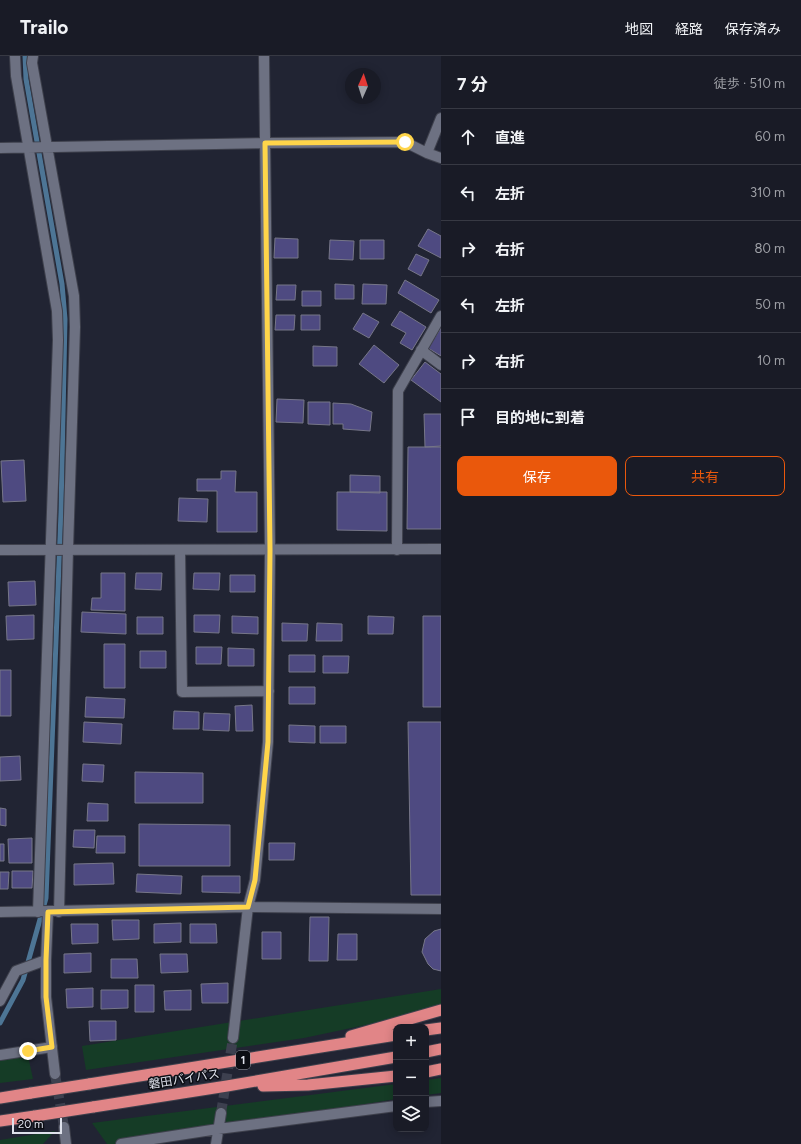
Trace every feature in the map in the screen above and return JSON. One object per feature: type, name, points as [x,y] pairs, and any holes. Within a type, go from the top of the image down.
[{"type":"highway","points":[[304,1050],[441,1010]]},
{"type":"highway","points":[[429,1030],[441,1028]]},
{"type":"highway","name":"磐田バイパス","points":[[0,1098],[393,1035]]},
{"type":"highway","points":[[429,1052],[441,1050]]},
{"type":"highway","name":"磐田バイパス","points":[[0,1121],[227,1086],[393,1058]]},
{"type":"highway","points":[[429,1071],[441,1069]]},
{"type":"highway","points":[[227,1086],[308,1085],[393,1076]]},
{"type":"street","points":[[15,56],[16,76],[57,311],[58,340],[51,549],[43,912],[46,960],[46,997],[55,1074]]},
{"type":"street","points":[[33,56],[32,63],[74,296],[76,327],[68,549],[59,912]]},
{"type":"street","points":[[232,1038],[248,907],[255,880],[268,742],[270,550],[264,56]]},
{"type":"street","points":[[427,153],[441,118]]},
{"type":"street","points":[[0,148],[405,142],[441,158]]},
{"type":"street","points":[[397,550],[398,391],[441,316]]},
{"type":"street","points":[[421,350],[441,365]]},
{"type":"street","points":[[0,550],[441,549]]},
{"type":"street","points":[[180,550],[182,692],[269,691]]},
{"type":"street","points":[[0,912],[248,907],[441,909]]},
{"type":"street","points":[[0,1001],[16,971],[46,960]]},
{"type":"street","points":[[0,1055],[52,1047]]},
{"type":"street","points":[[429,1102],[441,1101]]},
{"type":"street","points":[[122,1144],[218,1129],[393,1106]]},
{"type":"street","points":[[216,1144],[222,1113]]},
{"type":"street","points":[[64,1127],[66,1144]]},
{"type":"green space","points":[[441,989],[441,1009],[304,1038],[86,1070],[82,1046]]},
{"type":"green space","points":[[27,1051],[33,1079],[0,1083],[0,1055]]},
{"type":"green space","points":[[441,1078],[441,1093],[429,1095],[429,1080]]},
{"type":"green space","points":[[393,1084],[393,1099],[121,1144],[107,1144],[92,1123]]},
{"type":"green space","points":[[55,1131],[43,1144],[0,1144],[0,1140]]},
{"type":"building","points":[[428,229],[441,236],[441,258],[418,246]]},
{"type":"building","points":[[275,238],[298,239],[298,258],[274,258]]},
{"type":"building","points":[[330,240],[354,241],[353,260],[329,259]]},
{"type":"building","points":[[360,240],[384,240],[384,259],[360,259]]},
{"type":"building","points":[[416,254],[429,260],[421,276],[408,269]]},
{"type":"building","points":[[405,280],[439,300],[431,313],[398,293]]},
{"type":"building","points":[[335,284],[354,285],[354,299],[335,299]]},
{"type":"building","points":[[363,284],[387,285],[386,304],[362,304]]},
{"type":"building","points":[[277,285],[296,285],[295,300],[276,300]]},
{"type":"building","points":[[302,291],[321,291],[321,306],[302,306]]},
{"type":"building","points":[[400,311],[426,327],[412,350],[400,343],[406,333],[391,325]]},
{"type":"building","points":[[363,313],[379,322],[369,338],[353,329]]},
{"type":"building","points":[[276,315],[295,315],[294,330],[275,330]]},
{"type":"building","points":[[301,315],[320,315],[320,330],[301,330]]},
{"type":"building","points":[[441,328],[441,356],[428,348]]},
{"type":"building","points":[[374,345],[399,365],[384,383],[359,364]]},
{"type":"building","points":[[313,346],[337,347],[337,366],[313,366]]},
{"type":"building","points":[[425,362],[441,374],[441,402],[411,380]]},
{"type":"building","points":[[277,399],[304,400],[303,423],[276,422]]},
{"type":"building","points":[[308,402],[330,402],[330,425],[308,424]]},
{"type":"building","points":[[333,403],[351,404],[372,412],[370,431],[343,429],[343,424],[333,424]]},
{"type":"building","points":[[424,414],[441,414],[441,446],[425,447]]},
{"type":"building","points":[[408,447],[441,447],[441,529],[407,529]]},
{"type":"building","points":[[24,460],[26,501],[3,502],[1,461]]},
{"type":"building","points":[[221,471],[236,471],[235,492],[257,492],[257,532],[217,532],[217,491],[197,491],[197,479],[221,479]]},
{"type":"building","points":[[350,475],[380,476],[380,493],[350,492]]},
{"type":"building","points":[[337,492],[387,492],[387,531],[337,530]]},
{"type":"building","points":[[179,498],[208,499],[207,522],[178,521]]},
{"type":"building","points":[[101,573],[125,573],[125,611],[91,610],[92,598],[101,598]]},
{"type":"building","points":[[136,573],[162,573],[161,590],[135,589]]},
{"type":"building","points":[[194,573],[220,573],[219,590],[193,589]]},
{"type":"building","points":[[230,575],[255,575],[255,592],[230,592]]},
{"type":"building","points":[[35,581],[36,605],[9,606],[8,582]]},
{"type":"building","points":[[82,612],[126,614],[126,634],[81,632]]},
{"type":"building","points":[[34,615],[34,639],[7,640],[6,616]]},
{"type":"building","points":[[194,615],[220,615],[219,633],[194,632]]},
{"type":"building","points":[[232,616],[258,617],[258,634],[232,633]]},
{"type":"building","points":[[368,616],[394,617],[393,634],[368,634]]},
{"type":"building","points":[[423,616],[441,616],[441,707],[423,707]]},
{"type":"building","points":[[137,617],[163,617],[163,634],[137,634]]},
{"type":"building","points":[[282,623],[308,624],[307,641],[282,641]]},
{"type":"building","points":[[317,623],[342,624],[342,641],[316,641]]},
{"type":"building","points":[[104,644],[125,644],[125,688],[104,688]]},
{"type":"building","points":[[196,647],[222,647],[221,664],[196,664]]},
{"type":"building","points":[[228,648],[254,649],[254,666],[228,666]]},
{"type":"building","points":[[140,651],[166,651],[166,668],[140,668]]},
{"type":"building","points":[[289,655],[315,655],[315,672],[289,672]]},
{"type":"building","points":[[323,656],[349,656],[348,673],[323,673]]},
{"type":"building","points":[[0,670],[11,670],[11,716],[0,716]]},
{"type":"building","points":[[289,687],[315,687],[315,704],[289,704]]},
{"type":"building","points":[[86,697],[125,699],[124,718],[85,717]]},
{"type":"building","points":[[252,705],[253,731],[236,731],[235,706]]},
{"type":"building","points":[[174,711],[199,712],[199,729],[173,729]]},
{"type":"building","points":[[204,713],[230,714],[229,731],[203,730]]},
{"type":"building","points":[[84,722],[122,724],[121,744],[83,742]]},
{"type":"building","points":[[408,722],[441,722],[441,895],[411,895]]},
{"type":"building","points":[[289,725],[315,726],[315,743],[289,742]]},
{"type":"building","points":[[320,726],[346,726],[346,743],[320,743]]},
{"type":"building","points":[[20,756],[21,780],[0,781],[0,757]]},
{"type":"building","points":[[83,764],[104,765],[103,782],[82,781]]},
{"type":"building","points":[[135,772],[203,773],[203,803],[135,803]]},
{"type":"building","points":[[88,803],[108,804],[108,821],[87,821]]},
{"type":"building","points":[[0,808],[6,809],[6,826],[0,825]]},
{"type":"building","points":[[139,824],[230,825],[230,866],[139,866]]},
{"type":"building","points":[[74,830],[95,830],[94,848],[73,847]]},
{"type":"building","points":[[97,836],[125,836],[125,853],[96,853]]},
{"type":"building","points":[[32,838],[32,863],[9,863],[8,839]]},
{"type":"building","points":[[269,843],[295,843],[294,860],[269,860]]},
{"type":"building","points":[[0,844],[4,844],[4,861],[0,861]]},
{"type":"building","points":[[113,863],[114,884],[74,885],[74,864]]},
{"type":"building","points":[[12,871],[33,871],[32,888],[12,888]]},
{"type":"building","points":[[0,872],[9,872],[8,889],[0,889]]},
{"type":"building","points":[[137,874],[182,876],[181,894],[136,892]]},
{"type":"building","points":[[202,876],[240,876],[240,893],[202,892]]},
{"type":"building","points":[[310,917],[329,917],[328,961],[309,961]]},
{"type":"building","points":[[112,920],[139,920],[139,939],[113,940]]},
{"type":"building","points":[[181,923],[181,942],[154,943],[154,924]]},
{"type":"building","points":[[71,924],[98,924],[98,943],[72,944]]},
{"type":"building","points":[[190,924],[216,924],[217,943],[190,943]]},
{"type":"building","points":[[441,929],[441,971],[433,969],[428,964],[422,952],[425,939],[434,931]]},
{"type":"building","points":[[262,932],[281,932],[281,959],[262,959]]},
{"type":"building","points":[[338,934],[357,934],[357,960],[337,960]]},
{"type":"building","points":[[91,953],[91,972],[64,973],[64,954]]},
{"type":"building","points":[[160,954],[187,954],[188,972],[161,973]]},
{"type":"building","points":[[111,959],[137,959],[138,978],[111,978]]},
{"type":"building","points":[[228,983],[228,1003],[202,1003],[201,984]]},
{"type":"building","points":[[135,985],[154,985],[154,1012],[135,1012]]},
{"type":"building","points":[[93,988],[93,1007],[67,1008],[66,989]]},
{"type":"building","points":[[101,990],[128,990],[128,1008],[101,1009]]},
{"type":"building","points":[[191,990],[191,1010],[165,1010],[164,991]]},
{"type":"building","points":[[89,1021],[116,1021],[116,1040],[90,1041]]},
{"type":"waterway","points":[[0,1023],[23,980],[46,898],[61,512],[65,319],[62,284],[26,79],[25,56]]},
{"type":"tunnel","points":[[221,1113],[233,1038]]},
{"type":"tunnel","points":[[55,1074],[64,1127]]},
{"type":"route","points":[[28,1051],[52,1047],[46,997],[48,912],[248,907],[255,880],[268,742],[270,550],[265,143],[405,142]]}]
